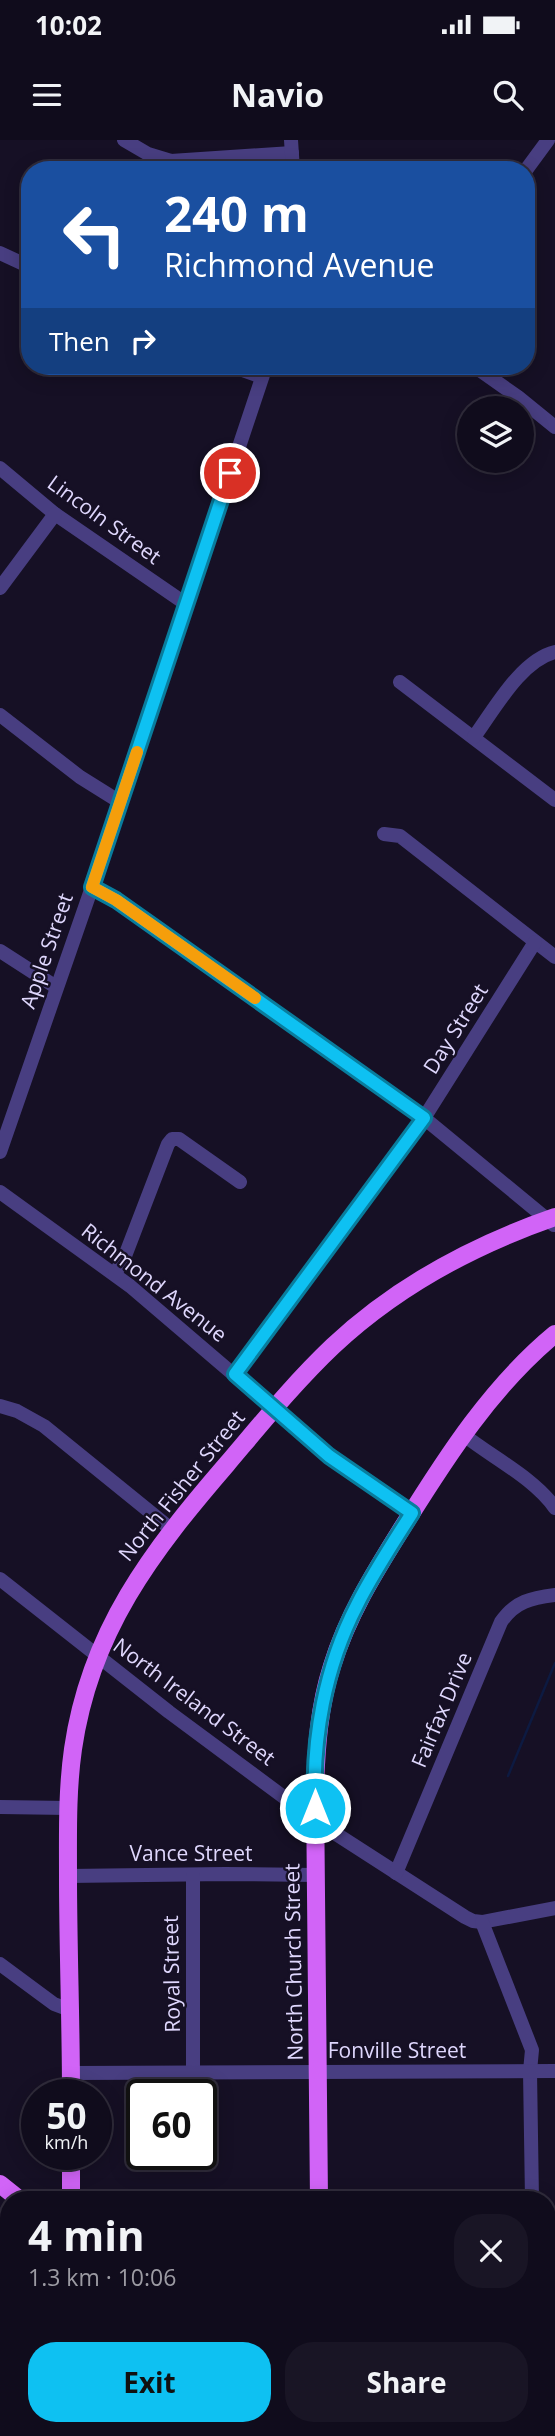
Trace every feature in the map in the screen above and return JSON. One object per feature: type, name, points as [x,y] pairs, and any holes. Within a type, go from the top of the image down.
[{"type":"main road","name":"North Fisher Street","points":[[71,2079],[68,1808],[73,1749],[98,1656],[130,1588],[171,1529],[275,1408],[332,1347],[395,1297],[456,1260],[506,1236],[553,1221]]},
{"type":"main road","name":"North Church Street","points":[[319,2191],[316,1750],[326,1685],[355,1608],[412,1513],[464,1435],[507,1381],[555,1334]]},
{"type":"main road","points":[[71,2170],[71,2191]]},
{"type":"street","points":[[533,161],[548,140]]},
{"type":"street","points":[[128,141],[148,154],[171,161],[292,147]]},
{"type":"street","points":[[0,253],[21,263]]},
{"type":"street","name":"Apple Street","points":[[0,1152],[92,887],[263,375]]},
{"type":"street","points":[[487,375],[555,427]]},
{"type":"street","name":"Lincoln Street","points":[[0,468],[55,514],[186,604]]},
{"type":"street","points":[[0,587],[55,514]]},
{"type":"street","points":[[474,737],[525,669],[542,656],[555,652]]},
{"type":"street","points":[[401,682],[555,800]]},
{"type":"street","points":[[0,715],[80,777],[120,802]]},
{"type":"street","points":[[384,834],[400,836],[555,957]]},
{"type":"street","points":[[92,887],[116,900],[424,1118],[553,1221]]},
{"type":"street","name":"Day Street","points":[[235,1374],[424,1118],[535,942]]},
{"type":"street","points":[[0,951],[56,987]]},
{"type":"street","points":[[115,1274],[125,1256],[169,1141],[179,1139],[240,1182]]},
{"type":"street","name":"Richmond Avenue","points":[[0,1192],[115,1274],[329,1456],[412,1513]]},
{"type":"street","points":[[0,1406],[18,1411],[44,1426],[171,1529]]},
{"type":"street","points":[[464,1435],[529,1481],[555,1508]]},
{"type":"street","name":"North Ireland Street","points":[[0,1579],[316,1821],[465,1917],[482,1922]]},
{"type":"street","name":"Fairfax Drive","points":[[396,1873],[501,1622],[521,1603],[536,1597],[555,1595]]},
{"type":"street","points":[[0,1807],[68,1808]]},
{"type":"street","name":"Vance Street","points":[[68,1876],[315,1875]]},
{"type":"street","name":"Royal Street","points":[[193,1876],[193,2072]]},
{"type":"street","points":[[532,2191],[532,2050],[482,1922],[555,1908]]},
{"type":"street","points":[[0,1964],[54,2004],[70,2010]]},
{"type":"street","name":"Fonville Street","points":[[71,2074],[555,2071]]},
{"type":"waterway","points":[[508,1776],[555,1663]]},
{"type":"slow traffic","points":[[137,752],[92,887],[116,900],[255,998]]},
{"type":"route","points":[[230,473],[92,887],[116,900],[424,1118],[235,1374],[329,1456],[412,1513],[369,1581],[332,1664],[316,1750],[315,1808]]}]
